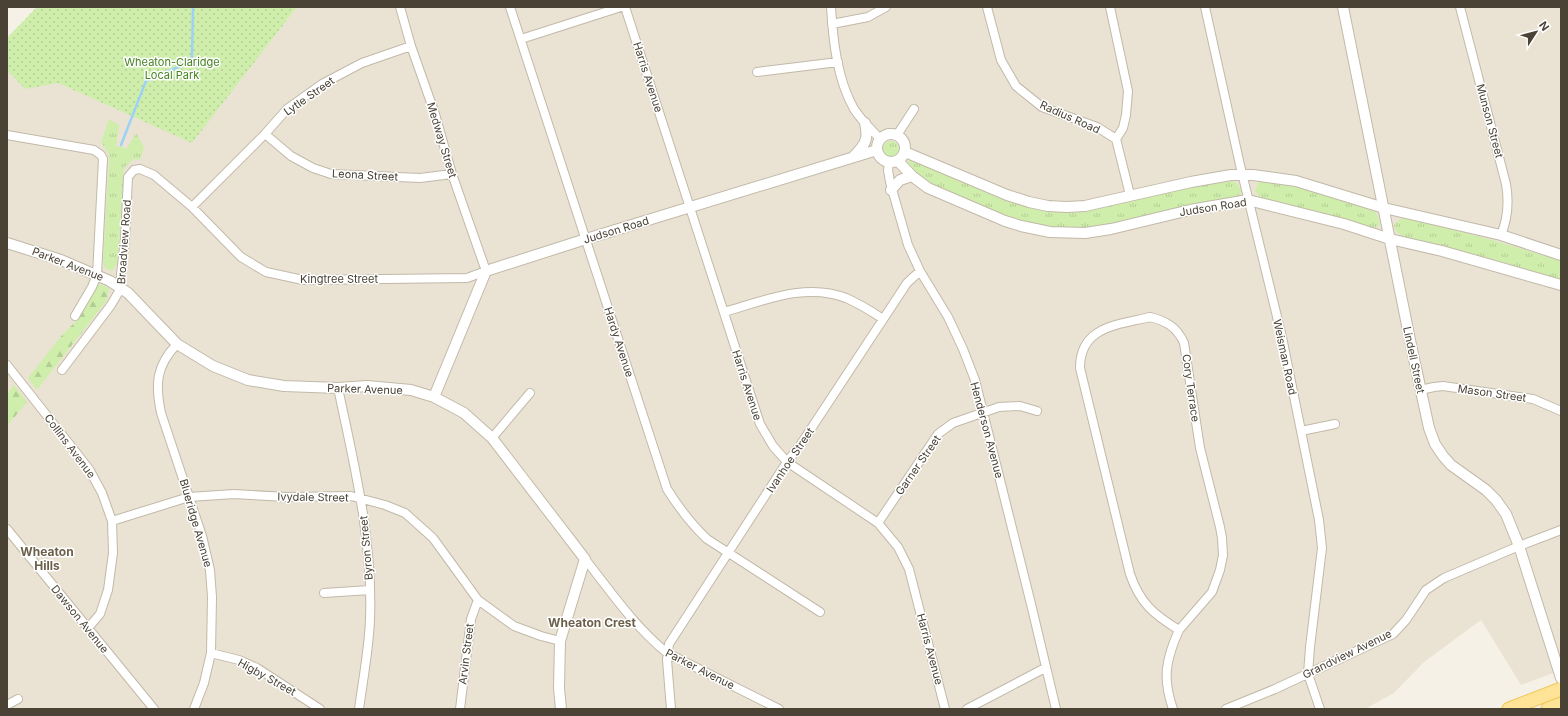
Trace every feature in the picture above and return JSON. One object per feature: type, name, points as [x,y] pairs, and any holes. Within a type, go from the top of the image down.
[{"type":"main road","points":[[1508,709],[1561,689]]},
{"type":"main road","points":[[1548,709],[1561,704]]},
{"type":"street","name":"Medway Street","points":[[400,7],[411,46],[435,114],[452,174],[486,272]]},
{"type":"street","name":"Hardy Avenue","points":[[510,7],[667,489],[680,510],[694,527],[707,539],[728,554],[820,612]]},
{"type":"street","points":[[521,39],[621,7]]},
{"type":"street","name":"Harris Avenue","points":[[625,7],[760,424],[773,446],[787,462],[878,522],[898,547],[909,568],[945,709]]},
{"type":"street","points":[[831,7],[838,62],[848,97],[865,123],[880,139]]},
{"type":"street","points":[[832,24],[868,17],[886,7]]},
{"type":"street","name":"Radius Road","points":[[987,7],[1000,60],[1016,86],[1042,107],[1097,127],[1116,139]]},
{"type":"street","points":[[1110,7],[1128,91],[1122,128],[1116,139],[1130,195]]},
{"type":"street","name":"Weisman Road","points":[[1205,7],[1248,200],[1282,336],[1320,520],[1322,548],[1308,674],[1320,709]]},
{"type":"street","name":"Lindell Street","points":[[1343,7],[1420,390],[1429,428],[1435,444],[1451,465],[1486,490],[1496,500],[1506,514],[1519,546],[1561,678]]},
{"type":"street","name":"Munson Street","points":[[1460,7],[1506,184],[1508,202],[1506,219],[1501,235]]},
{"type":"street","name":"Lytle Street","points":[[192,207],[287,110],[322,84],[362,63],[411,46]]},
{"type":"street","points":[[758,72],[838,62]]},
{"type":"street","points":[[897,135],[914,109]]},
{"type":"street","points":[[854,157],[861,150],[866,141],[867,133],[865,123]]},
{"type":"street","name":"Leona Street","points":[[265,134],[291,156],[313,168],[331,174],[420,178],[452,174]]},
{"type":"street","points":[[888,134],[897,135],[904,141],[905,152],[901,158],[894,162],[881,158],[877,150],[880,139],[888,134]]},
{"type":"street","points":[[7,135],[94,150],[101,155],[104,165],[101,188],[97,275],[92,287],[75,316]]},
{"type":"street","name":"Judson Road","points":[[486,272],[586,239],[877,150]]},
{"type":"street","points":[[905,152],[1007,195],[1036,203],[1067,207],[1085,206],[1191,182],[1232,175],[1242,174],[1296,181],[1384,208],[1501,235],[1561,255]]},
{"type":"street","name":"Judson Road","points":[[894,162],[928,188],[1021,226],[1050,232],[1085,233],[1190,210],[1248,200],[1344,224],[1390,239],[1442,251],[1561,285]]},
{"type":"street","name":"Henderson Avenue","points":[[894,162],[888,170],[891,190],[908,245],[920,271],[948,317],[975,380],[1056,709]]},
{"type":"street","name":"Kingtree Street","points":[[134,170],[140,169],[154,175],[192,207],[240,257],[266,272],[303,280],[466,278],[486,272]]},
{"type":"street","name":"Broadview Road","points":[[62,370],[111,305],[121,288],[121,274],[124,260],[128,177],[134,170]]},
{"type":"street","points":[[891,190],[900,180],[912,176]]},
{"type":"street","name":"Parker Avenue","points":[[7,243],[61,260],[110,280],[128,293],[177,344],[213,366],[248,380],[284,386],[338,388],[367,386],[411,390],[434,397],[464,413],[492,438],[628,615],[651,640],[667,653],[779,709]]},
{"type":"street","name":"Ivanhoe Street","points":[[667,653],[669,644],[787,462],[801,444],[907,283],[920,271]]},
{"type":"street","points":[[434,397],[486,272]]},
{"type":"street","points":[[724,312],[782,295],[804,292],[825,293],[844,298],[864,306],[883,319]]},
{"type":"street","name":"Cory Terrace","points":[[1173,709],[1166,685],[1166,665],[1170,650],[1178,630],[1213,589],[1221,565],[1222,538],[1200,448],[1184,343],[1178,332],[1168,324],[1150,317],[1104,328],[1095,333],[1084,346],[1080,360],[1080,368],[1130,574],[1143,602],[1151,611],[1178,630]]},
{"type":"street","name":"Blueridge Avenue","points":[[177,344],[168,353],[161,366],[157,394],[161,413],[202,536],[210,570],[212,597],[211,653],[204,682],[194,709]]},
{"type":"street","name":"Collins Avenue","points":[[7,365],[89,468],[102,493],[112,521],[113,553],[108,590],[100,614],[88,628]]},
{"type":"street","name":"Mason Street","points":[[1420,390],[1443,386],[1533,399],[1561,410]]},
{"type":"street","name":"Byron Street","points":[[338,388],[361,499],[367,540],[370,619],[359,709]]},
{"type":"street","points":[[492,438],[530,393]]},
{"type":"street","name":"Garner Street","points":[[878,522],[938,434],[953,423],[1005,406],[1020,406],[1037,411]]},
{"type":"street","points":[[1301,431],[1335,424]]},
{"type":"street","name":"Ivydale Street","points":[[112,521],[190,497],[234,494],[287,497],[351,496],[384,505],[405,513],[433,538],[478,600],[514,626],[560,641]]},
{"type":"street","name":"Dawson Avenue","points":[[7,529],[154,709]]},
{"type":"street","name":"Grandview Avenue","points":[[1226,709],[1308,674],[1393,634],[1406,620],[1426,590],[1444,578],[1561,530]]},
{"type":"street","points":[[561,709],[559,688],[560,641],[585,559]]},
{"type":"street","points":[[324,593],[370,590]]},
{"type":"street","name":"Arvin Street","points":[[460,709],[471,619],[478,600]]},
{"type":"street","name":"Higby Street","points":[[211,653],[239,660],[257,668],[320,709]]},
{"type":"street","points":[[667,653],[671,709]]},
{"type":"street","points":[[966,709],[1045,668]]},
{"type":"street","points":[[7,705],[18,700]]},
{"type":"shaded area","points":[[297,7],[391,7],[401,9],[403,7],[1561,7],[1561,670],[1521,685],[1481,620],[1424,662],[1394,693],[1365,709],[7,709],[7,70],[58,83],[191,142]]},
{"type":"green space","name":"Wheaton-Claridge Local Park","points":[[37,7],[297,7],[192,143],[58,83],[25,89],[7,70],[7,38]]},
{"type":"green space","points":[[109,119],[119,125],[116,146],[127,148],[136,133],[144,147],[140,160],[133,159],[124,168],[118,262],[112,271],[105,268],[103,260],[109,154],[101,142]]},
{"type":"green space","points":[[891,141],[897,143],[899,149],[897,155],[891,157],[885,155],[883,149],[885,143]]},
{"type":"green space","points":[[911,158],[1015,202],[1033,208],[1051,211],[1075,212],[1180,189],[1230,180],[1237,183],[1241,190],[1240,195],[1237,198],[1088,229],[1071,230],[1022,223],[935,187],[915,173],[906,163]]},
{"type":"green space","points":[[1262,181],[1296,187],[1366,206],[1377,214],[1380,224],[1377,227],[1371,228],[1261,199],[1255,191],[1258,183]]},
{"type":"green space","points":[[1403,217],[1496,241],[1561,261],[1561,280],[1406,238],[1395,230],[1394,225]]},
{"type":"green space","points":[[99,284],[109,288],[107,300],[37,390],[28,378],[62,335],[76,321]]},
{"type":"green space","points":[[14,385],[27,402],[7,426],[7,394]]},
{"type":"waterway","points":[[121,145],[146,81],[183,65],[192,57],[193,7]]},
{"type":"district","name":"Wheaton Hills","points":[[47,558]]},
{"type":"district","name":"Wheaton Crest","points":[[592,622]]}]
